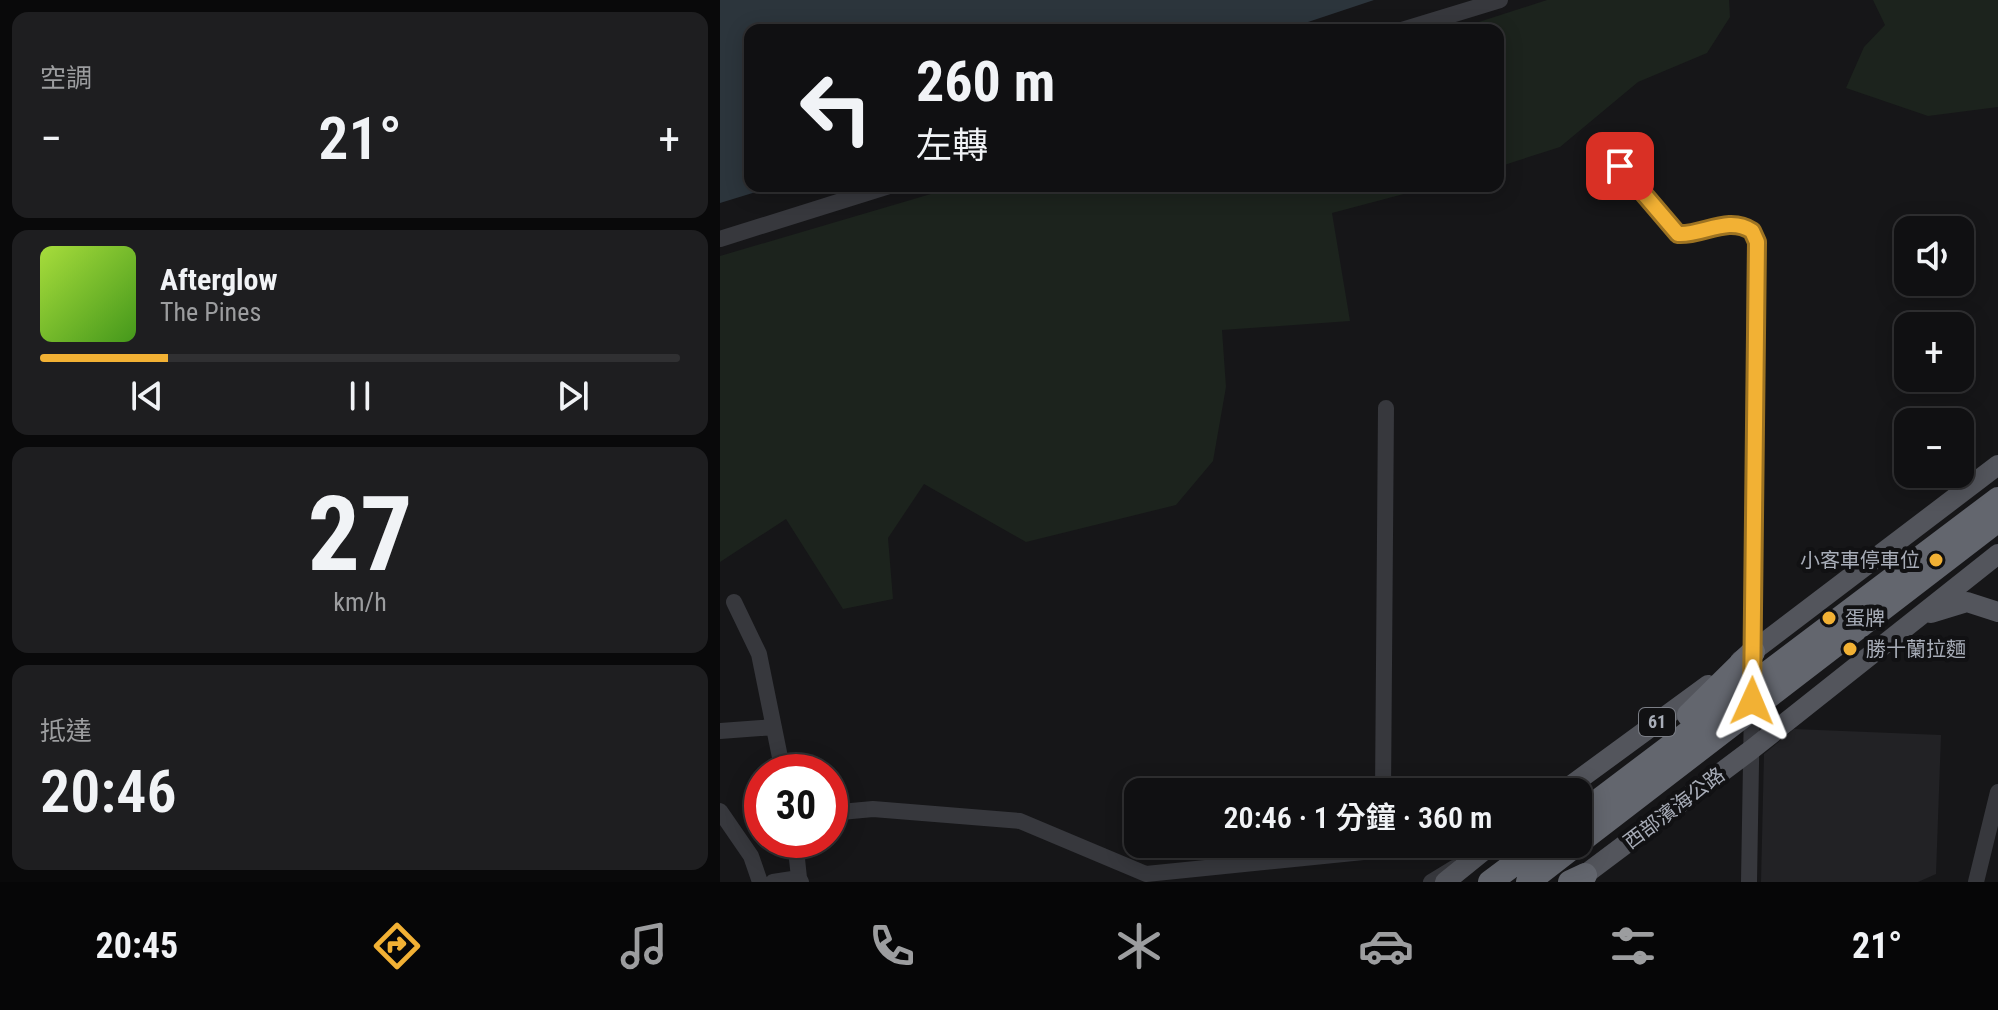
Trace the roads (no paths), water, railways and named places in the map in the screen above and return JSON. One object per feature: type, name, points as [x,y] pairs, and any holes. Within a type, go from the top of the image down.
[{"type":"highway","name":"61","points":[[1592,805],[1998,499]]},
{"type":"highway","name":"61","points":[[1592,833],[1998,520]]},
{"type":"highway","points":[[1592,788],[1700,707],[1753,652]]},
{"type":"highway","points":[[1493,880],[1514,858]]},
{"type":"highway","points":[[1493,880],[1522,858]]},
{"type":"highway","name":"61","points":[[1528,882],[1560,858]]},
{"type":"main road","name":"61","points":[[1581,778],[1753,652],[1998,465]]},
{"type":"main road","name":"西部濱海公路","points":[[1580,881],[1998,554]]},
{"type":"main road","points":[[1909,622],[1952,604],[1967,602],[1998,612]]},
{"type":"main road","points":[[1445,882],[1474,858]]},
{"type":"street","points":[[1422,24],[1500,0]]},
{"type":"street","points":[[1620,166],[1678,234],[1719,225],[1746,227],[1755,235],[1749,882]]},
{"type":"street","points":[[720,239],[870,192]]},
{"type":"street","points":[[1383,778],[1386,408]]},
{"type":"street","points":[[734,602],[759,654],[779,754]]},
{"type":"street","points":[[720,731],[774,727]]},
{"type":"street","points":[[1976,880],[1998,792]]},
{"type":"street","points":[[848,811],[873,809],[1020,821],[1146,874],[1286,858]]},
{"type":"street","points":[[720,811],[751,856],[760,882]]},
{"type":"street","points":[[1976,880],[1998,820]]},
{"type":"street","points":[[773,882],[800,880],[797,858]]},
{"type":"street","points":[[1431,882],[1469,858]]},
{"type":"place","name":"小客車停車位","points":[[1936,560]]},
{"type":"place","name":"蛋牌","points":[[1829,618]]},
{"type":"place","name":"勝十蘭拉麵","points":[[1850,649]]}]
